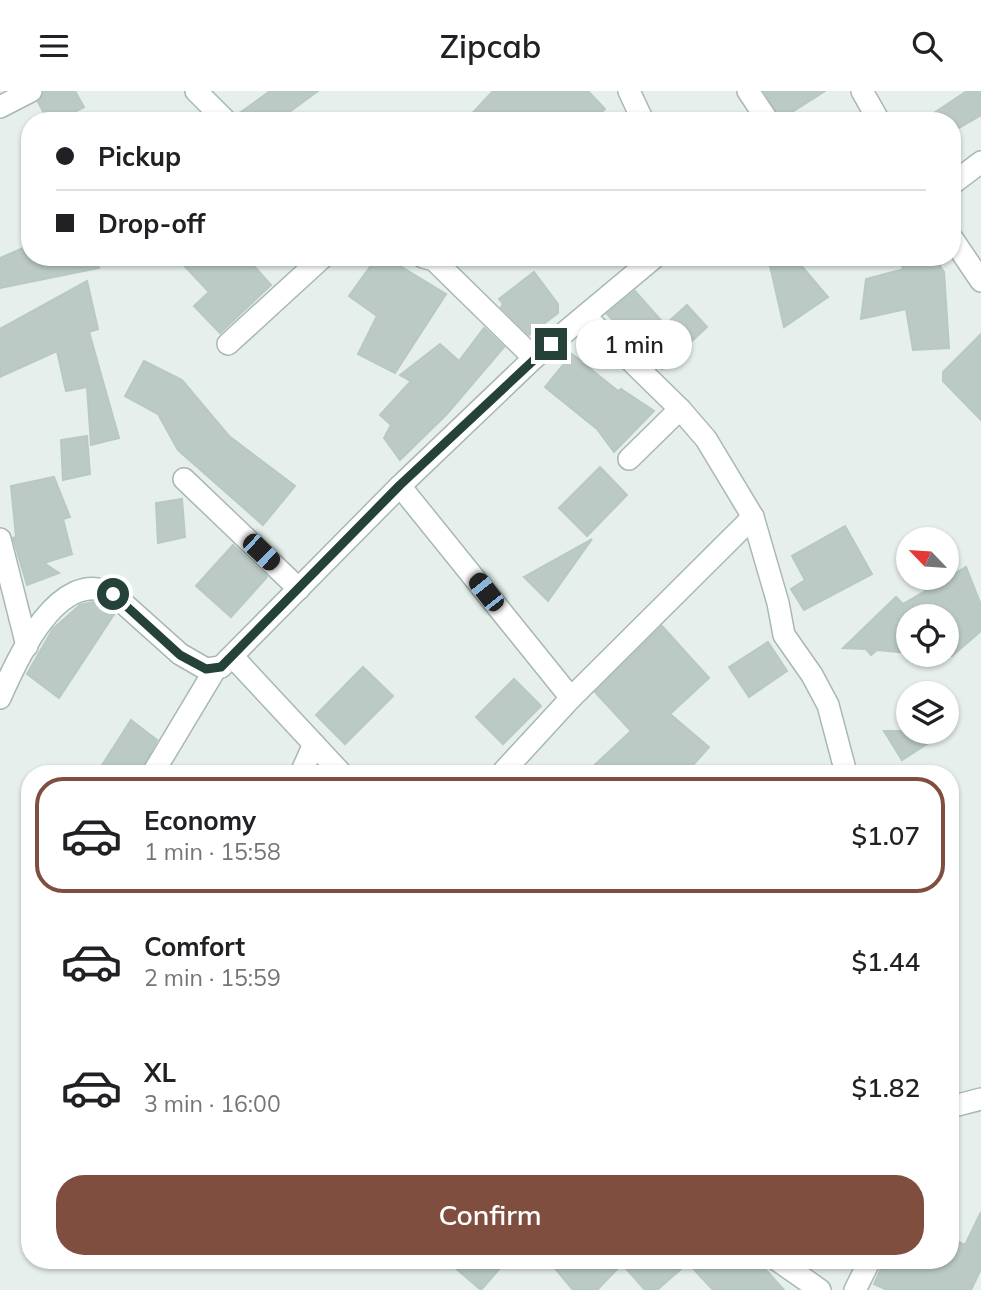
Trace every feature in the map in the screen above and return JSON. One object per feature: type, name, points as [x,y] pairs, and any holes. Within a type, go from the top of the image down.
[{"type":"street","points":[[0,107],[31,91]]},
{"type":"street","points":[[196,91],[217,112]]},
{"type":"street","points":[[629,91],[639,112]]},
{"type":"street","points":[[748,91],[762,112]]},
{"type":"street","points":[[862,91],[874,112]]},
{"type":"street","points":[[961,177],[981,162]]},
{"type":"street","points":[[961,251],[981,281]]},
{"type":"street","points":[[228,344],[313,266]]},
{"type":"street","points":[[440,266],[534,358]]},
{"type":"street","points":[[158,765],[224,663],[400,485],[534,358],[644,266]]},
{"type":"street","points":[[585,316],[680,409],[706,439],[753,517],[778,603],[784,635],[812,675],[828,705],[844,765]]},
{"type":"street","points":[[629,459],[680,409]]},
{"type":"street","points":[[184,479],[299,589]]},
{"type":"street","points":[[400,485],[571,698]]},
{"type":"street","points":[[509,765],[571,698],[753,517]]},
{"type":"street","points":[[0,539],[27,646]]},
{"type":"street","points":[[0,698],[42,621],[73,591],[100,587],[113,594],[180,655],[200,667],[224,663]]},
{"type":"street","points":[[224,663],[334,765]]},
{"type":"street","points":[[305,765],[314,744]]},
{"type":"street","points":[[959,1105],[981,1099]]},
{"type":"street","points":[[790,1269],[820,1290]]},
{"type":"street","points":[[855,1290],[866,1269]]},
{"type":"building","points":[[44,91],[75,91],[84,107],[75,112],[43,112],[38,102]]},
{"type":"building","points":[[270,91],[318,91],[289,112],[241,112]]},
{"type":"building","points":[[493,91],[588,91],[605,109],[602,112],[473,112]]},
{"type":"building","points":[[764,91],[825,91],[792,112],[777,112]]},
{"type":"building","points":[[967,91],[981,91],[981,115],[961,127],[961,112],[936,112]]},
{"type":"building","points":[[21,249],[21,266],[99,268],[0,288],[0,258]]},
{"type":"building","points":[[184,266],[254,266],[271,285],[220,333],[194,306],[209,292]]},
{"type":"building","points":[[371,266],[400,266],[446,294],[395,373],[358,354],[377,316],[349,296]]},
{"type":"building","points":[[770,266],[802,266],[828,297],[784,327]]},
{"type":"building","points":[[902,266],[940,266],[944,272],[949,348],[913,350],[906,309],[861,319],[866,279],[904,269]]},
{"type":"building","points":[[534,272],[558,304],[558,313],[529,335],[501,307],[503,304],[499,299]]},
{"type":"building","points":[[87,281],[98,329],[89,332],[119,438],[91,445],[87,387],[66,391],[57,351],[0,377],[0,329]]},
{"type":"building","points":[[635,291],[665,325],[687,305],[707,327],[662,369],[607,314]]},
{"type":"building","points":[[484,328],[504,347],[446,415],[400,460],[384,438],[391,425],[380,415],[411,381],[400,375],[440,344],[459,361]]},
{"type":"building","points":[[981,334],[981,420],[943,381],[943,372]]},
{"type":"building","points":[[572,354],[618,391],[621,389],[654,411],[614,452],[597,429],[545,387]]},
{"type":"building","points":[[144,361],[182,380],[229,436],[295,486],[263,525],[178,450],[158,414],[125,396]]},
{"type":"building","points":[[87,436],[90,474],[63,480],[61,440]]},
{"type":"building","points":[[600,467],[627,495],[587,536],[559,508]]},
{"type":"building","points":[[54,477],[70,517],[63,519],[72,554],[44,563],[59,573],[27,585],[13,538],[16,537],[11,486]]},
{"type":"building","points":[[182,499],[185,537],[158,543],[156,503]]},
{"type":"building","points":[[845,526],[872,574],[804,610],[791,589],[805,580],[792,556]]},
{"type":"building","points":[[592,539],[548,601],[524,577]]},
{"type":"building","points":[[233,545],[267,577],[231,617],[196,586]]},
{"type":"building","points":[[966,567],[981,605],[981,631],[959,650],[959,604],[903,604],[927,590],[959,590],[959,571]]},
{"type":"building","points":[[896,597],[903,604],[896,604],[896,652],[877,650],[871,655],[866,649],[843,648]]},
{"type":"building","points":[[93,602],[115,613],[59,698],[27,674],[53,629],[80,605]]},
{"type":"building","points":[[662,626],[709,678],[670,714],[709,747],[693,765],[595,765],[631,731],[595,692]]},
{"type":"building","points":[[768,642],[787,671],[749,697],[729,667]]},
{"type":"building","points":[[363,667],[393,696],[345,744],[316,715]]},
{"type":"building","points":[[514,679],[541,706],[503,744],[476,717]]},
{"type":"building","points":[[131,720],[157,740],[144,765],[102,765]]},
{"type":"building","points":[[884,731],[896,731],[896,744],[927,744],[902,760]]},
{"type":"building","points":[[981,1212],[981,1269],[971,1290],[887,1290],[874,1284],[881,1269],[959,1269],[959,1242],[965,1245]]},
{"type":"building","points":[[456,1269],[499,1269],[481,1290]]},
{"type":"building","points":[[556,1269],[617,1269],[597,1290],[573,1290]]},
{"type":"building","points":[[626,1269],[681,1269],[657,1290],[645,1290]]},
{"type":"building","points":[[694,1269],[765,1269],[784,1290],[713,1290]]},
{"type":"route","points":[[113,594],[180,655],[206,669],[221,667],[400,485],[551,344]]}]
